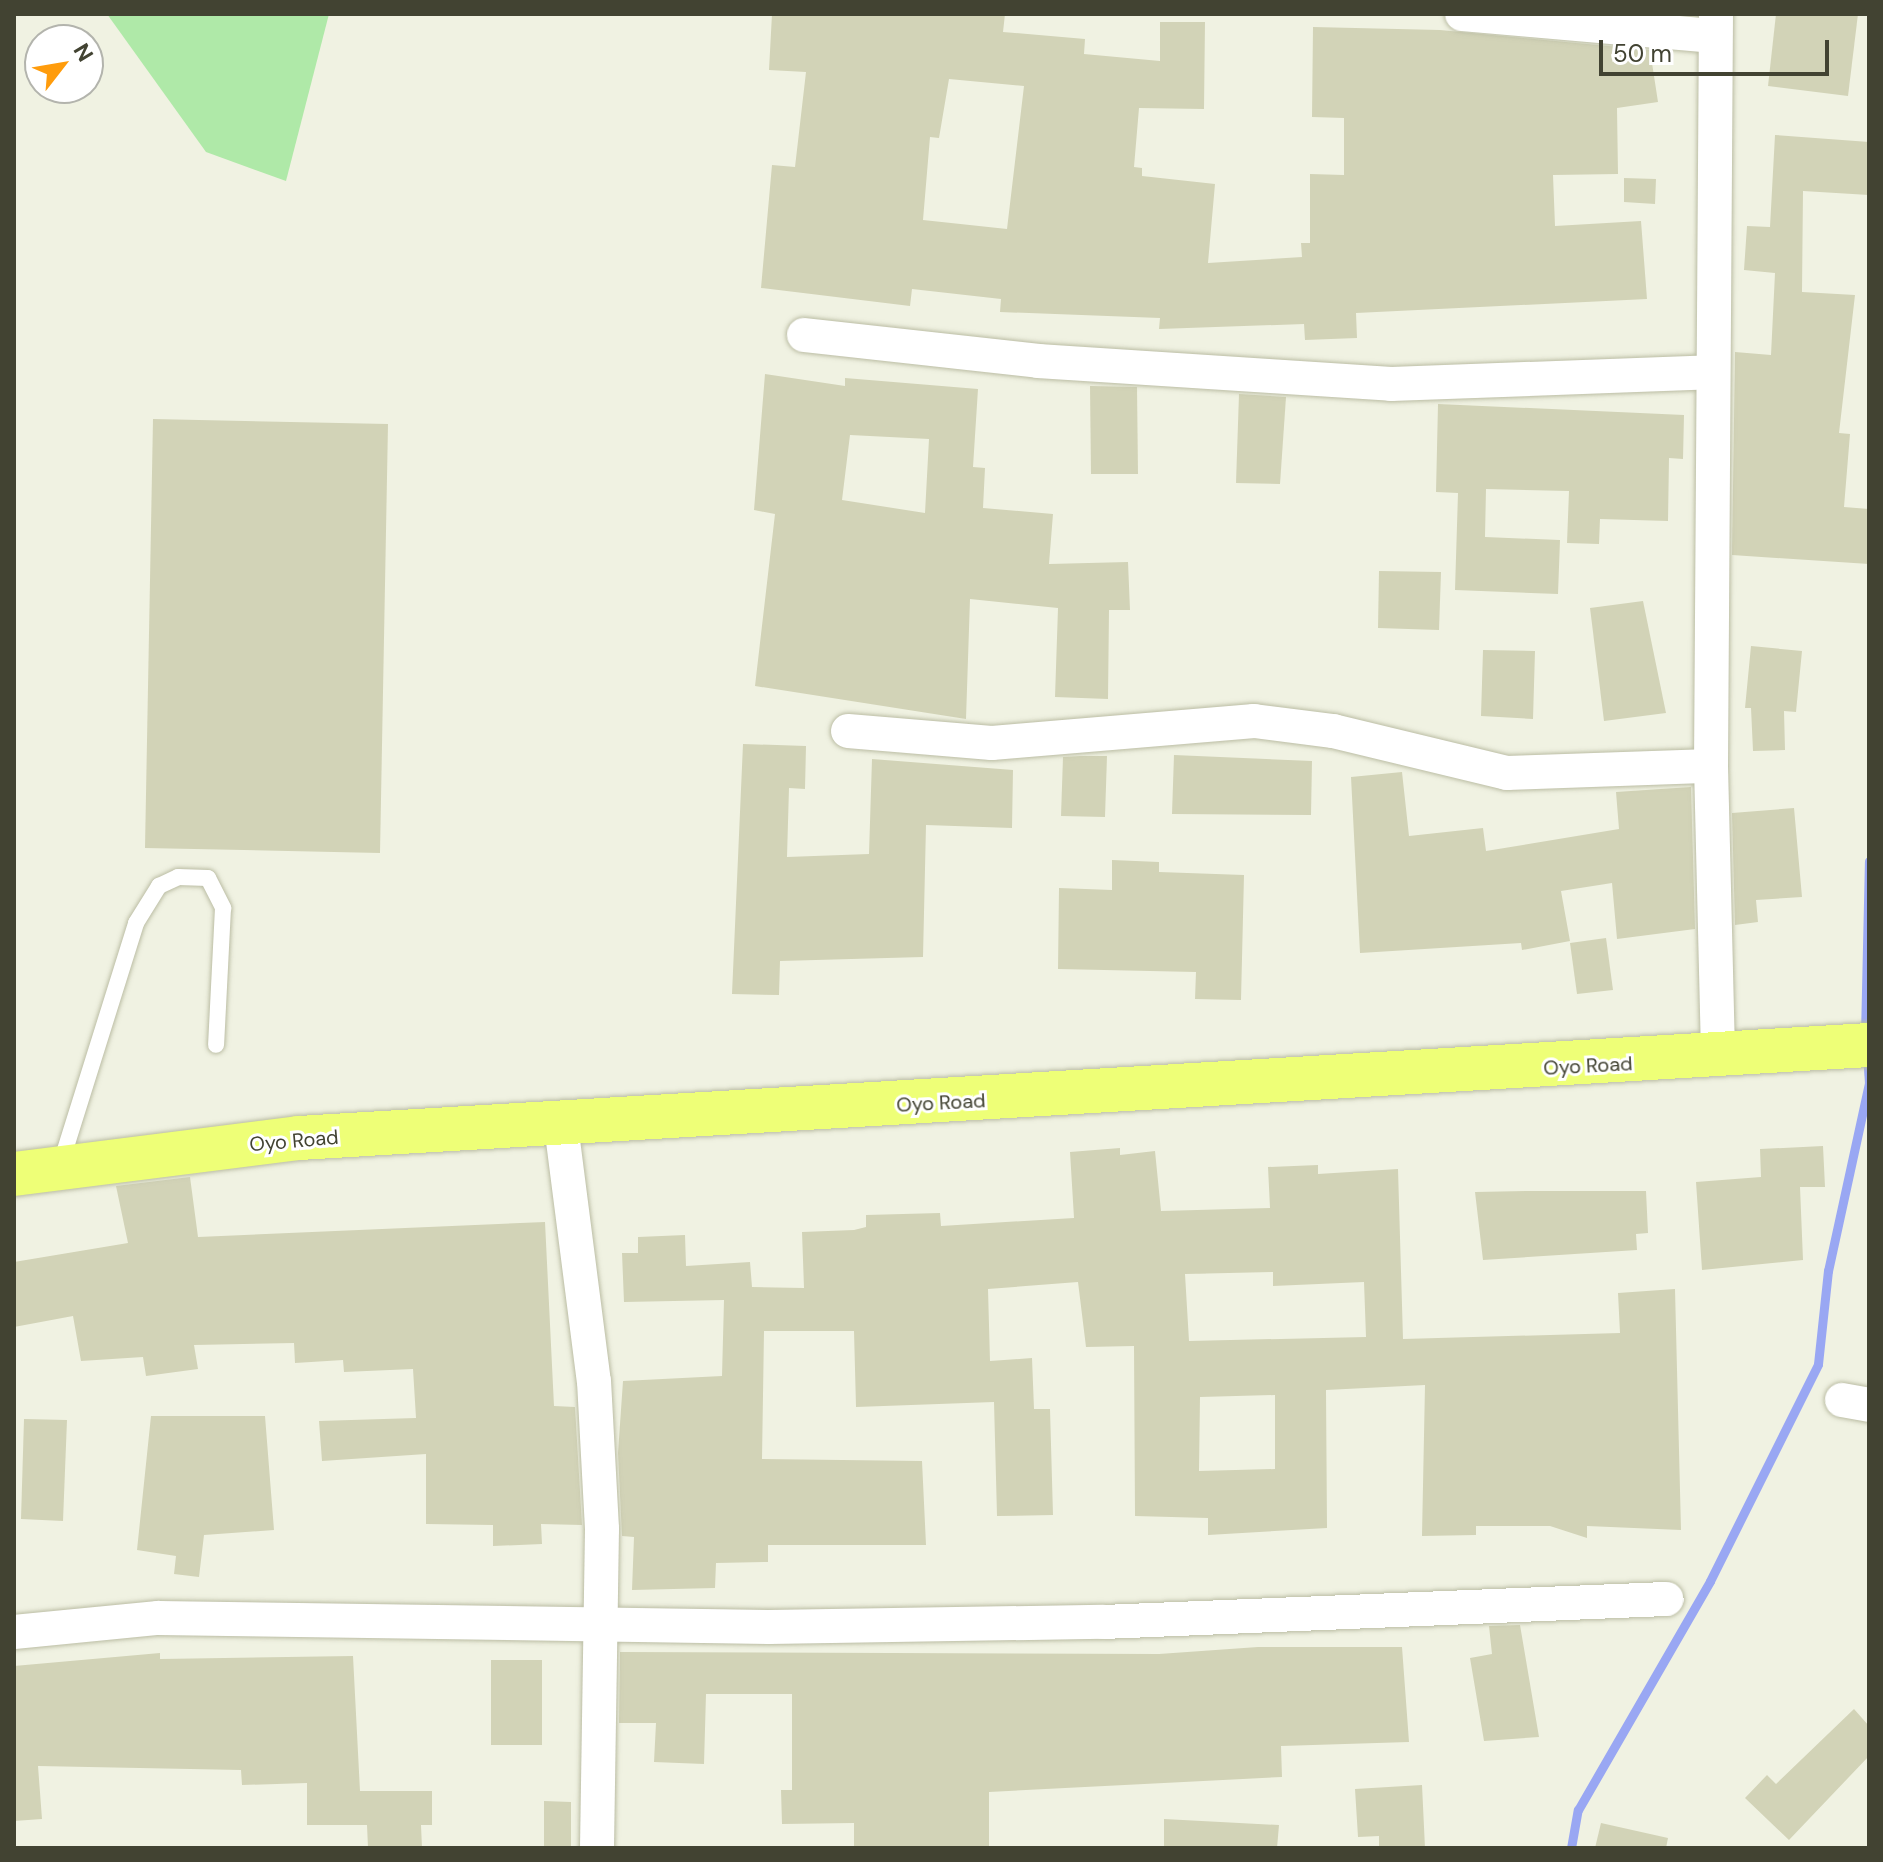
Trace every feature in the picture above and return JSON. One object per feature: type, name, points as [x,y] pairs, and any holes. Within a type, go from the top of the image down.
[{"type":"highway","name":"Oyo Road","points":[[14,1174],[299,1138],[1718,1059],[1869,1045]]},
{"type":"street","points":[[1462,14],[1716,25],[1711,372],[1711,766],[1718,1059]]},
{"type":"street","points":[[804,335],[1038,361],[1391,384],[1711,372]]},
{"type":"street","points":[[848,731],[992,743],[1254,721],[1333,731],[1507,773],[1711,766]]},
{"type":"street","points":[[561,1125],[594,1381],[602,1529],[598,1620],[597,1848]]},
{"type":"street","points":[[14,1632],[158,1618],[598,1620],[769,1627],[1103,1622],[1667,1599]]},
{"type":"lane","points":[[60,1168],[136,923],[159,886],[178,877],[208,878],[223,908],[216,1045]]},
{"type":"green space","points":[[107,14],[329,14],[286,181],[206,152]]},
{"type":"building","points":[[772,14],[1005,14],[1003,32],[1085,39],[1084,54],[1160,61],[1160,22],[1205,22],[1204,109],[1139,108],[1134,167],[1142,168],[1142,176],[1215,184],[1208,263],[1302,257],[1301,243],[1310,243],[1310,174],[1344,175],[1344,118],[1312,117],[1313,27],[1440,30],[1650,50],[1658,102],[1617,108],[1618,174],[1553,175],[1555,226],[1641,221],[1647,299],[1356,313],[1357,338],[1305,340],[1304,324],[1159,329],[1160,318],[1000,312],[1001,299],[912,289],[910,306],[761,288],[772,165],[795,167],[806,72],[769,70]],"holes":[[[949,79],[1024,86],[1007,229],[923,220],[930,137],[939,138]]]},
{"type":"building","points":[[1776,14],[1858,14],[1848,96],[1768,86]]},
{"type":"building","points":[[1775,135],[1869,142],[1869,195],[1803,191],[1802,292],[1855,295],[1839,433],[1850,434],[1844,507],[1869,509],[1869,564],[1732,555],[1735,352],[1771,355],[1775,273],[1744,270],[1747,226],[1770,227]]},
{"type":"building","points":[[1624,178],[1656,179],[1655,204],[1624,202]]},
{"type":"building","points":[[765,374],[845,386],[845,378],[978,389],[973,467],[985,468],[983,508],[1053,514],[1049,564],[1128,562],[1130,610],[1109,610],[1108,699],[1055,697],[1058,608],[970,599],[966,719],[755,686],[775,514],[754,510]],"holes":[[[850,435],[929,439],[925,513],[842,500]]]},
{"type":"building","points":[[1090,386],[1137,387],[1138,474],[1091,474]]},
{"type":"building","points":[[1239,394],[1286,397],[1280,484],[1236,483]]},
{"type":"building","points":[[1438,404],[1684,415],[1683,459],[1669,458],[1668,521],[1600,519],[1599,544],[1567,543],[1569,491],[1486,489],[1485,537],[1560,540],[1558,594],[1455,590],[1458,493],[1436,492]]},
{"type":"building","points":[[153,419],[388,424],[380,853],[145,848]]},
{"type":"building","points":[[1379,571],[1441,572],[1439,630],[1378,628]]},
{"type":"building","points":[[1643,601],[1666,713],[1604,721],[1590,608]]},
{"type":"building","points":[[1751,646],[1802,651],[1796,712],[1784,711],[1785,750],[1753,751],[1751,708],[1745,708]]},
{"type":"building","points":[[1483,650],[1535,651],[1533,719],[1481,716]]},
{"type":"building","points":[[743,744],[806,746],[805,789],[789,788],[787,857],[869,854],[872,759],[1013,770],[1012,828],[926,825],[923,957],[780,961],[779,995],[732,994]]},
{"type":"building","points":[[1174,755],[1312,761],[1311,815],[1172,814]]},
{"type":"building","points":[[1107,756],[1105,817],[1061,816],[1063,757]]},
{"type":"building","points":[[1402,772],[1409,836],[1483,828],[1486,851],[1619,829],[1616,792],[1691,787],[1695,929],[1617,939],[1612,883],[1561,891],[1570,941],[1522,950],[1521,943],[1360,953],[1351,777]]},
{"type":"building","points":[[1794,808],[1802,897],[1756,900],[1758,922],[1735,925],[1732,813]]},
{"type":"building","points":[[1112,860],[1159,862],[1159,872],[1244,875],[1241,1000],[1195,999],[1196,972],[1058,969],[1059,888],[1112,890]]},
{"type":"building","points":[[1606,938],[1613,990],[1577,994],[1570,943]]},
{"type":"building","points":[[1823,1146],[1825,1187],[1800,1187],[1803,1260],[1702,1270],[1696,1182],[1761,1177],[1760,1149]]},
{"type":"building","points":[[1120,1148],[1120,1155],[1155,1151],[1161,1211],[1270,1208],[1268,1167],[1318,1165],[1318,1174],[1398,1169],[1403,1339],[1620,1333],[1618,1293],[1675,1289],[1681,1530],[1587,1526],[1587,1538],[1550,1526],[1476,1526],[1476,1535],[1422,1536],[1425,1385],[1326,1390],[1327,1528],[1208,1535],[1208,1518],[1135,1516],[1134,1346],[1086,1347],[1078,1282],[988,1289],[990,1361],[1032,1358],[1034,1409],[1050,1409],[1053,1515],[997,1516],[994,1402],[856,1407],[854,1331],[764,1331],[762,1459],[922,1461],[926,1545],[768,1545],[768,1562],[716,1563],[715,1588],[632,1590],[634,1537],[622,1536],[618,1453],[623,1381],[722,1376],[724,1300],[624,1302],[622,1253],[638,1253],[638,1237],[685,1235],[686,1266],[750,1262],[752,1287],[804,1288],[802,1232],[866,1227],[866,1215],[940,1213],[941,1226],[1074,1218],[1070,1152]],"holes":[[[1273,1272],[1273,1286],[1364,1282],[1366,1337],[1189,1341],[1185,1274]],[[1275,1395],[1275,1469],[1199,1471],[1200,1397]]]},
{"type":"building","points":[[190,1177],[198,1237],[545,1222],[554,1406],[575,1407],[582,1525],[541,1524],[542,1544],[493,1546],[493,1525],[426,1524],[426,1454],[322,1461],[319,1421],[416,1418],[413,1369],[344,1372],[343,1360],[295,1363],[294,1343],[194,1345],[198,1369],[146,1376],[143,1357],[81,1361],[73,1316],[14,1327],[14,1262],[128,1243],[116,1186]]},
{"type":"building","points":[[1646,1191],[1648,1233],[1636,1234],[1637,1250],[1483,1260],[1475,1192]]},
{"type":"building","points":[[151,1416],[265,1416],[274,1530],[204,1535],[199,1577],[174,1574],[176,1556],[137,1550]]},
{"type":"building","points":[[24,1419],[67,1420],[63,1521],[21,1519]]},
{"type":"building","points":[[1520,1625],[1539,1737],[1484,1741],[1470,1658],[1492,1654],[1489,1626]]},
{"type":"building","points":[[1258,1647],[1402,1647],[1409,1742],[1281,1746],[1282,1777],[989,1792],[989,1848],[854,1848],[854,1823],[782,1824],[781,1790],[792,1790],[792,1694],[706,1694],[704,1764],[654,1762],[656,1723],[619,1723],[620,1652],[1159,1654]]},
{"type":"building","points":[[160,1653],[160,1659],[353,1656],[360,1791],[432,1791],[432,1825],[421,1825],[422,1848],[368,1848],[367,1825],[307,1825],[307,1783],[242,1785],[241,1770],[38,1766],[42,1819],[14,1821],[14,1666]]},
{"type":"building","points":[[491,1660],[542,1660],[542,1745],[491,1745]]},
{"type":"building","points":[[1854,1709],[1869,1726],[1869,1756],[1789,1840],[1745,1798],[1767,1775],[1776,1784]]},
{"type":"building","points":[[1422,1785],[1425,1848],[1379,1848],[1379,1836],[1358,1837],[1355,1789]]},
{"type":"building","points":[[544,1801],[571,1802],[571,1848],[544,1848]]},
{"type":"building","points":[[1164,1819],[1279,1825],[1277,1848],[1164,1848]]},
{"type":"building","points":[[1601,1823],[1668,1838],[1666,1848],[1595,1848]]},
{"type":"waterway","points":[[1865,1035],[1869,861]]},
{"type":"waterway","points":[[1571,1848],[1578,1810],[1710,1581],[1818,1364],[1828,1271],[1869,1083],[1867,1057]]}]
